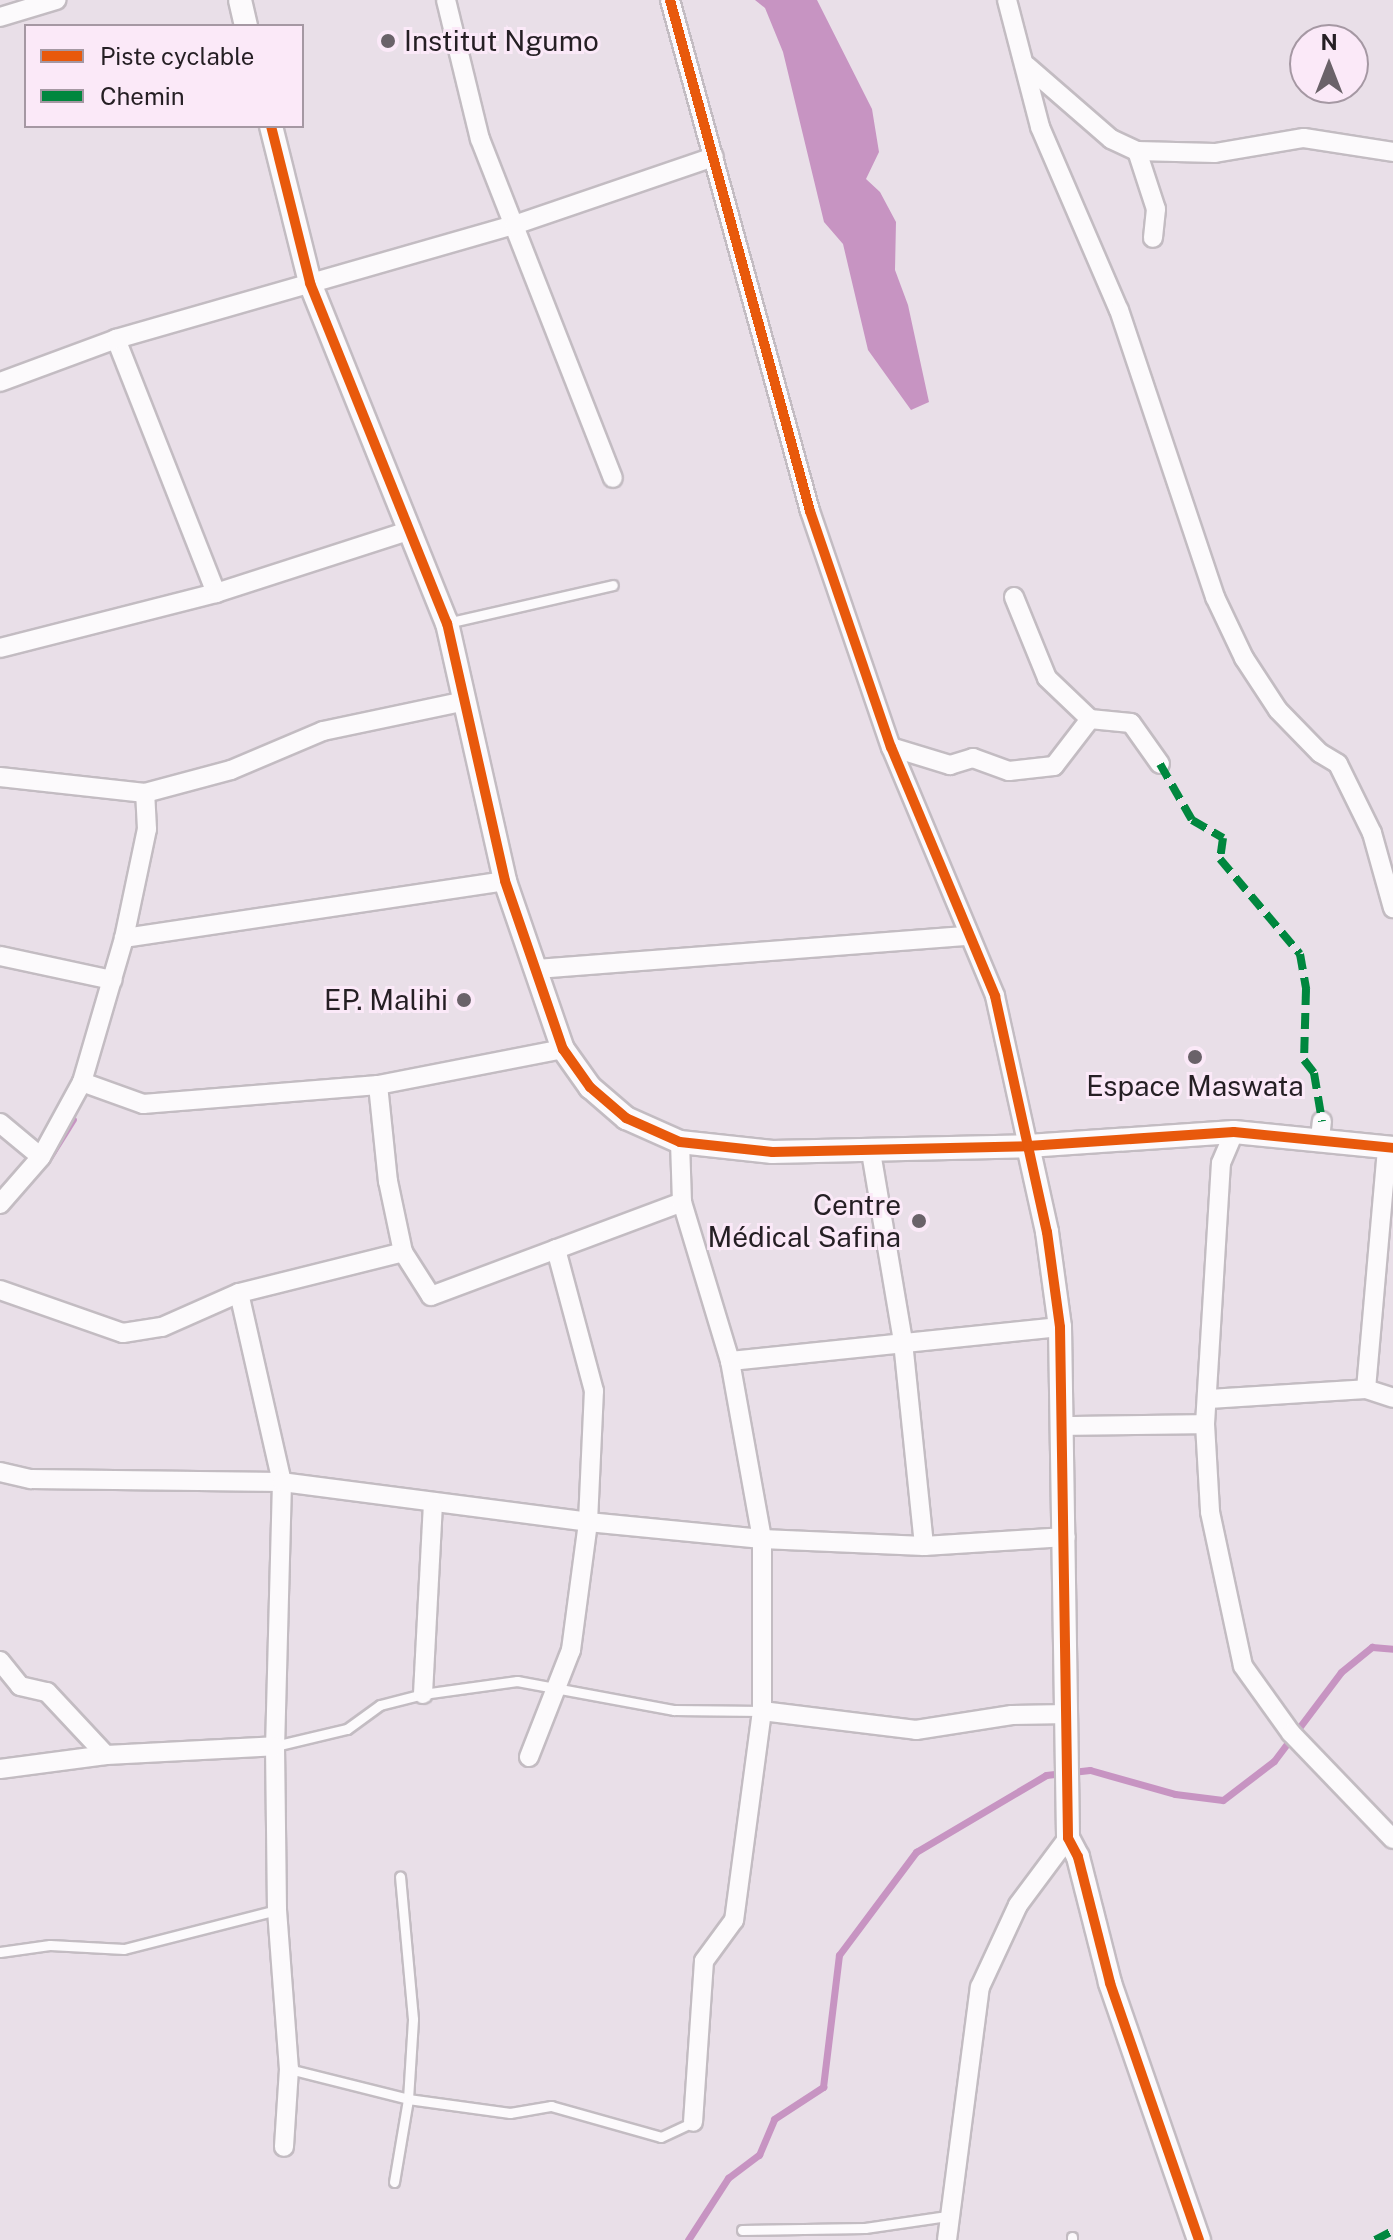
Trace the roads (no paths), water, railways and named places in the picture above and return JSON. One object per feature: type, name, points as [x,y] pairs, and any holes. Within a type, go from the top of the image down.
[{"type":"street","points":[[0,17],[56,0]]},
{"type":"street","points":[[240,0],[246,24]]},
{"type":"street","points":[[446,0],[480,139],[613,478]]},
{"type":"street","points":[[670,0],[810,511],[891,747],[995,996],[1047,1232],[1060,1327],[1065,1426],[1068,1838],[1078,1857],[1110,1983],[1199,2240]]},
{"type":"street","points":[[1007,0],[1027,66],[1040,127],[1119,310],[1215,597],[1244,658],[1278,710],[1320,753],[1338,764],[1372,833],[1393,908]]},
{"type":"street","points":[[1027,66],[1111,139],[1137,151],[1215,153],[1304,138],[1393,152]]},
{"type":"street","points":[[271,128],[310,283],[447,623],[505,881],[563,1049],[590,1087],[626,1118],[680,1142],[772,1152],[1028,1146],[1234,1132],[1321,1130],[1390,1147],[1366,1389]]},
{"type":"street","points":[[1137,151],[1156,209],[1153,238]]},
{"type":"street","points":[[0,382],[116,339],[514,225],[714,157]]},
{"type":"street","points":[[116,339],[216,593]]},
{"type":"street","points":[[0,648],[216,593],[411,530]]},
{"type":"street","points":[[1014,597],[1047,678],[1090,719],[1131,723],[1160,764]]},
{"type":"street","points":[[0,777],[145,793],[231,770],[323,731],[465,701]]},
{"type":"street","points":[[891,747],[950,765],[973,758],[1009,771],[1054,766],[1090,719]]},
{"type":"street","points":[[0,1204],[41,1157],[82,1082],[124,938],[147,829],[145,793]]},
{"type":"street","points":[[124,938],[505,881]]},
{"type":"street","points":[[536,969],[969,936]]},
{"type":"street","points":[[0,956],[112,980]]},
{"type":"street","points":[[82,1082],[143,1104],[378,1085],[563,1049]]},
{"type":"street","points":[[378,1085],[388,1181],[403,1252],[431,1296],[682,1202]]},
{"type":"street","points":[[0,1123],[41,1157]]},
{"type":"street","points":[[1234,1132],[1221,1163],[1209,1399],[1205,1424],[1210,1512],[1243,1666],[1291,1733],[1393,1839]]},
{"type":"street","points":[[680,1142],[682,1202],[730,1361],[762,1539],[762,1711],[734,1920],[704,1961],[693,2122]]},
{"type":"street","points":[[871,1152],[903,1342],[924,1546]]},
{"type":"street","points":[[529,1757],[571,1650],[588,1522],[594,1391],[556,1249]]},
{"type":"street","points":[[0,1290],[123,1333],[162,1327],[239,1293],[403,1252]]},
{"type":"street","points":[[239,1293],[282,1482],[275,1746],[277,1910],[289,2069],[284,2147]]},
{"type":"street","points":[[730,1361],[1060,1327]]},
{"type":"street","points":[[1209,1399],[1366,1389],[1393,1398]]},
{"type":"street","points":[[1065,1426],[1205,1424]]},
{"type":"street","points":[[0,1472],[31,1479],[282,1482],[588,1522],[762,1539],[924,1546],[1066,1537]]},
{"type":"street","points":[[423,1694],[433,1502]]},
{"type":"street","points":[[0,1661],[20,1686],[47,1692],[106,1755]]},
{"type":"street","points":[[762,1711],[916,1730],[1012,1715],[1068,1714]]},
{"type":"street","points":[[0,1769],[106,1755],[275,1746]]},
{"type":"street","points":[[947,2240],[947,2216],[980,1987],[1018,1905],[1068,1838]]},
{"type":"lane","points":[[447,623],[613,585]]},
{"type":"lane","points":[[275,1746],[347,1729],[380,1705],[423,1694],[517,1681],[674,1710],[762,1711]]},
{"type":"lane","points":[[394,2182],[408,2099],[413,2019],[400,1877]]},
{"type":"lane","points":[[0,1952],[50,1945],[124,1949],[277,1910]]},
{"type":"lane","points":[[289,2069],[408,2099],[510,2113],[551,2106],[661,2137],[693,2122]]},
{"type":"lane","points":[[742,2230],[865,2228],[947,2216]]},
{"type":"waterway","points":[[47,1161],[73,1119]]},
{"type":"waterway","points":[[688,2240],[728,2178],[759,2155],[774,2119],[823,2087],[839,1955],[916,1852],[1046,1775],[1090,1770],[1175,1794],[1223,1800],[1274,1761],[1341,1672],[1372,1647],[1393,1649]]},
{"type":"place","name":"Institut Ngumo","points":[[388,41]]},
{"type":"place","name":"EP. Malihi","points":[[464,1000]]},
{"type":"place","name":"Espace Maswata","points":[[1195,1057]]},
{"type":"place","name":"Centre Médical Safina","points":[[919,1221]]}]
